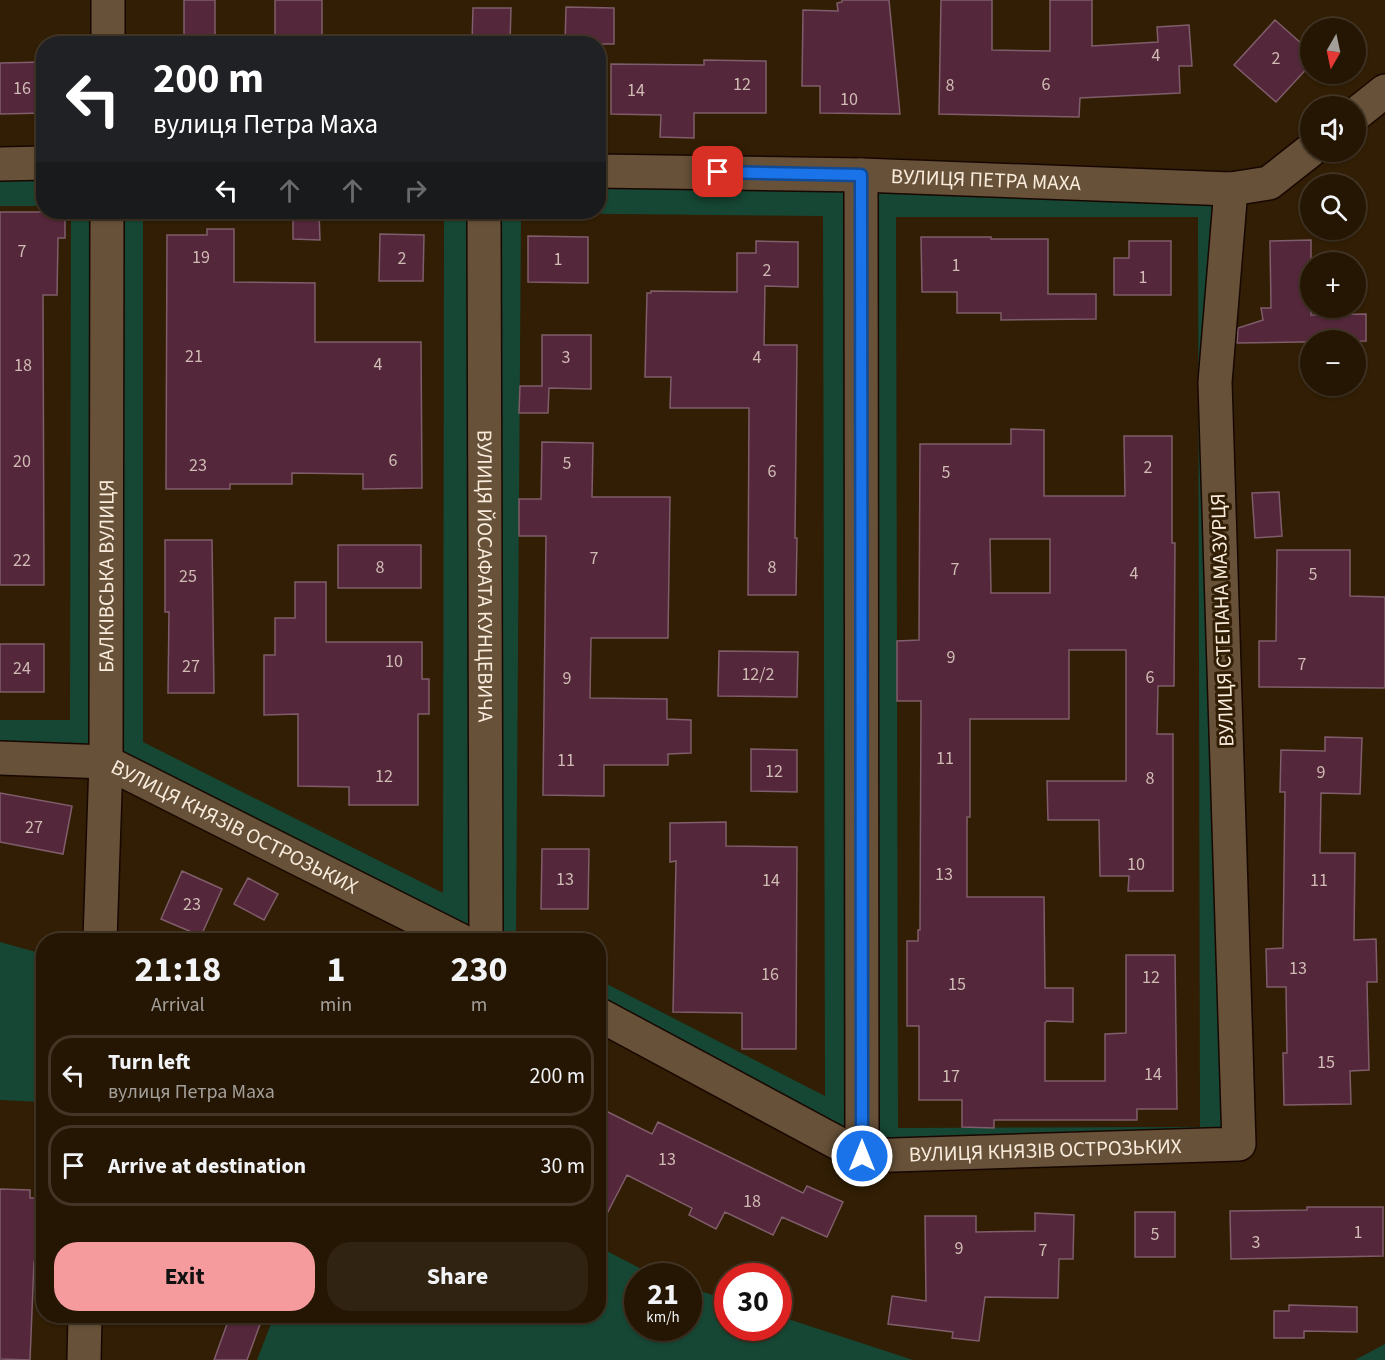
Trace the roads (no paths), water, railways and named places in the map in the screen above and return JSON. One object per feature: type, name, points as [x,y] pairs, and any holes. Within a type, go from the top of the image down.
[{"type":"street","points":[[108,0],[108,36]]},
{"type":"street","points":[[1366,106],[1385,91]]},
{"type":"street","points":[[1231,189],[1269,183],[1300,159]]},
{"type":"street","points":[[0,164],[36,163]]},
{"type":"street","name":"ВУЛИЦЯ ПЕТРА МАХА","points":[[606,171],[861,175],[1231,189]]},
{"type":"street","points":[[606,1018],[862,1156],[861,175]]},
{"type":"street","name":"ВУЛИЦЯ СТЕПАНА МАЗУРЦЯ","points":[[1231,189],[1215,382],[1239,1144]]},
{"type":"street","name":"БАЛКІВСЬКА ВУЛИЦЯ","points":[[100,933],[106,762],[107,219]]},
{"type":"street","name":"ВУЛИЦЯ ЙОСАФАТА КУНЦЕВИЧА","points":[[484,219],[486,933]]},
{"type":"street","name":"ВУЛИЦЯ КНЯЗІВ ОСТРОЗЬКИХ","points":[[0,758],[106,762],[446,933]]},
{"type":"street","name":"ВУЛИЦЯ КНЯЗІВ ОСТРОЗЬКИХ","points":[[862,1156],[1239,1144]]},
{"type":"street","points":[[84,1360],[85,1323]]}]
